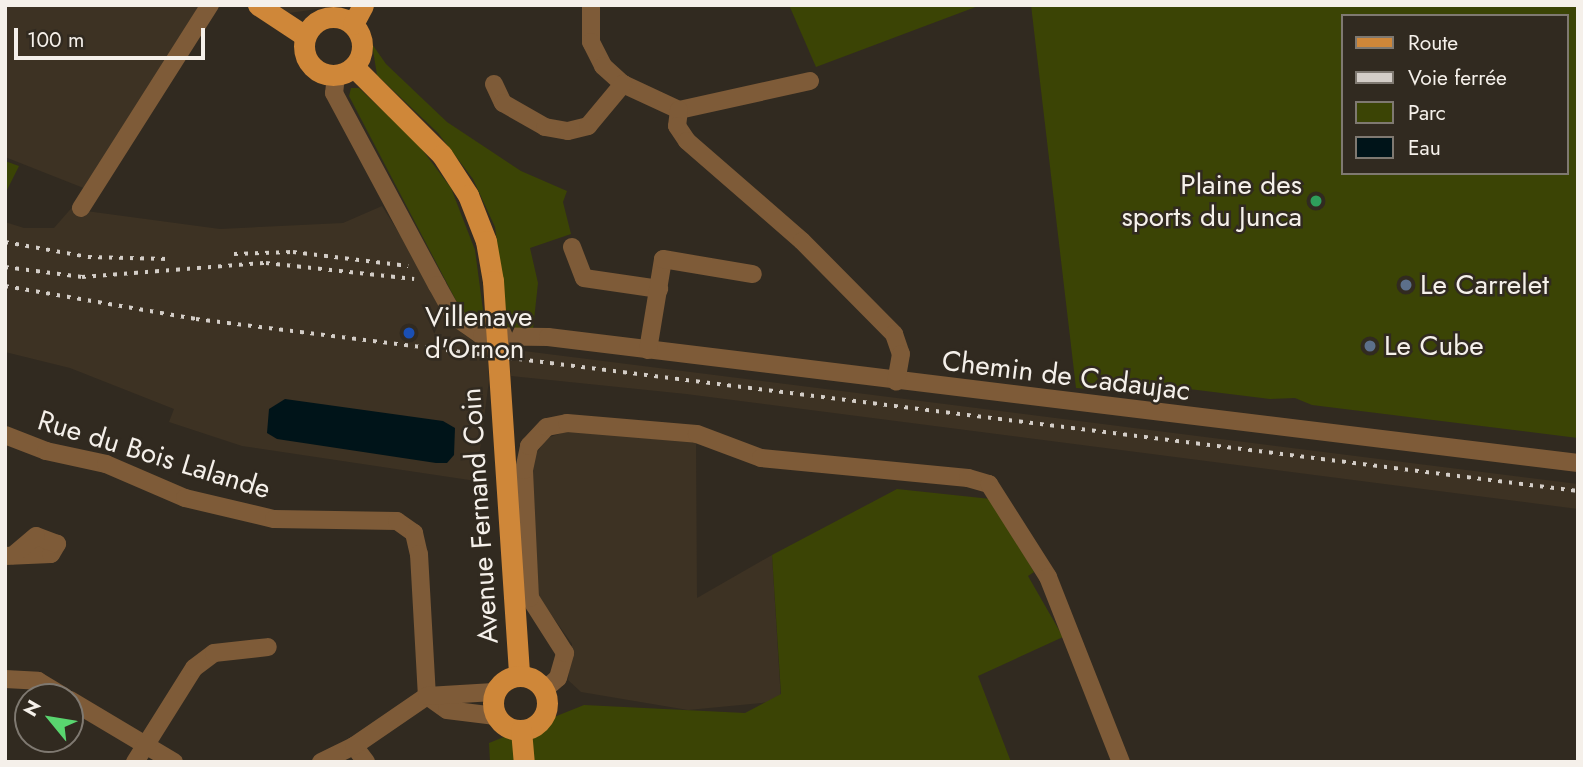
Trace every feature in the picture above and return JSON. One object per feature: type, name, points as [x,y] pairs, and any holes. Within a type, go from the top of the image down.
[{"type":"main road","points":[[258,5],[305,36],[310,64],[345,71],[362,50],[352,24]]},
{"type":"main road","points":[[352,24],[363,5]]},
{"type":"main road","points":[[305,36],[326,18],[352,24]]},
{"type":"main road","name":"Avenue Fernand Coin","points":[[345,71],[429,139],[468,195],[488,250],[519,675]]},
{"type":"main road","points":[[519,675],[533,679],[544,690],[547,702],[542,719],[521,730],[506,727],[496,716],[494,692],[504,680],[519,675]]},
{"type":"main road","points":[[521,730],[524,762]]},
{"type":"street","points":[[81,208],[210,5]]},
{"type":"street","points":[[591,5],[594,50],[603,66],[623,84],[679,110],[810,81]]},
{"type":"street","name":"Chemin de Cadaujac","points":[[345,71],[334,93],[463,325],[494,338],[548,337],[896,382],[1578,463]]},
{"type":"street","points":[[494,84],[503,103],[545,127],[568,131],[588,126],[623,84]]},
{"type":"street","points":[[679,110],[677,125],[687,141],[802,241],[894,334],[901,354],[896,382]]},
{"type":"street","points":[[572,247],[584,278],[659,289]]},
{"type":"street","points":[[648,349],[663,260],[753,274]]},
{"type":"street","points":[[544,690],[558,678],[565,653],[530,598],[524,470],[529,446],[543,430],[567,423],[697,434],[761,458],[968,478],[989,484],[1048,577],[1121,762]]},
{"type":"street","name":"Rue du Bois Lalande","points":[[8,444],[106,464],[185,498],[274,519],[397,521],[414,533],[419,554],[427,696]]},
{"type":"street","points":[[135,762],[194,668],[214,653],[268,647]]},
{"type":"street","points":[[5,679],[41,683]]},
{"type":"street","points":[[321,762],[355,746],[427,696],[494,692]]},
{"type":"street","points":[[427,696],[447,710],[496,716]]},
{"type":"street","points":[[84,708],[174,762]]},
{"type":"street","points":[[355,746],[366,762]]},
{"type":"shaded area","points":[[5,5],[200,5],[86,189],[5,157]]},
{"type":"shaded area","points":[[276,5],[346,5],[289,13]]},
{"type":"shaded area","points":[[75,204],[86,211],[220,229],[343,223],[382,206],[462,333],[473,341],[487,343],[489,380],[476,481],[242,446],[169,422],[174,409],[70,368],[5,352],[5,222],[24,228],[54,228]]},
{"type":"shaded area","points":[[508,349],[1578,484],[1578,509],[686,394],[511,376]]},
{"type":"shaded area","points":[[574,429],[696,440],[697,598],[772,555],[781,701],[688,710],[581,692],[568,680],[572,644],[538,596],[531,472],[533,458],[547,438]]},
{"type":"green space","points":[[789,5],[981,5],[816,67]]},
{"type":"green space","name":"Plaine des sports du Junca","points":[[1031,5],[1578,5],[1578,438],[1312,405],[1295,398],[1270,399],[1100,378],[1090,389],[1076,388]]},
{"type":"green space","points":[[372,44],[386,64],[447,122],[521,171],[567,191],[563,202],[571,234],[530,248],[538,283],[533,329],[508,329],[495,227],[473,179],[438,133],[377,75]]},
{"type":"green space","points":[[351,88],[359,88],[418,144],[451,188],[475,250],[485,325],[461,310],[349,96]]},
{"type":"green space","points":[[5,161],[19,166],[5,194]]},
{"type":"green space","points":[[897,489],[991,499],[1034,572],[1028,576],[1063,637],[978,676],[1011,762],[490,762],[489,743],[584,705],[745,713],[781,694],[772,555]]},
{"type":"water","points":[[285,399],[443,421],[455,428],[454,455],[447,463],[436,463],[277,439],[267,433],[269,409]]},
{"type":"railway","points":[[5,242],[88,257],[168,259]]},
{"type":"railway","points":[[234,254],[293,252],[408,266]]},
{"type":"railway","points":[[5,267],[82,277],[266,263],[414,279]]},
{"type":"railway","points":[[5,286],[196,319],[1578,491]]},
{"type":"place","name":"Plaine des sports du Junca","points":[[1316,201]]},
{"type":"place","name":"Le Carrelet","points":[[1406,285]]},
{"type":"place","name":"Villenave d'Ornon","points":[[409,333]]},
{"type":"place","name":"Le Cube","points":[[1370,346]]}]
